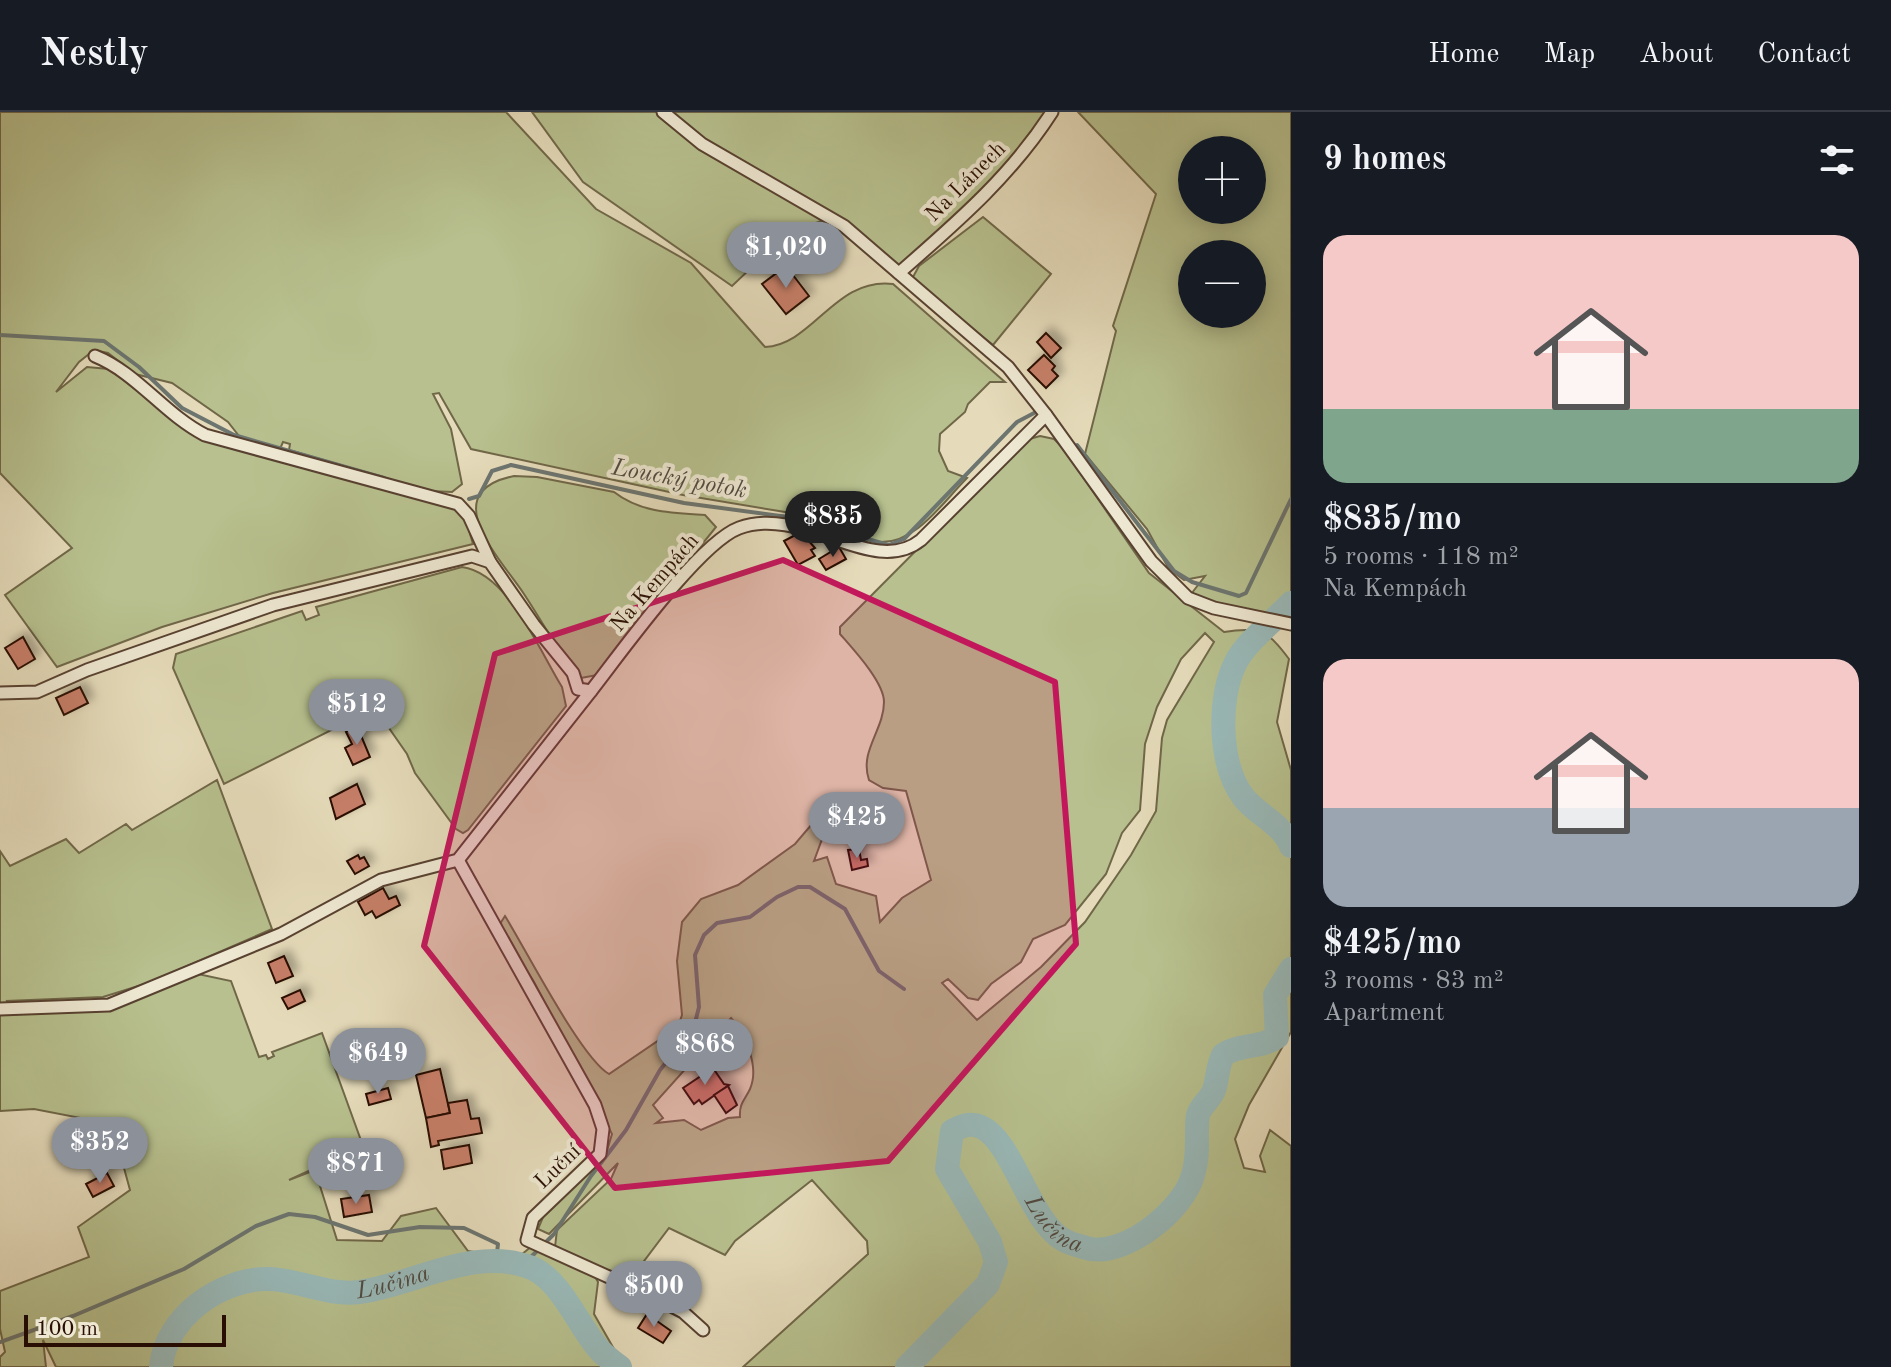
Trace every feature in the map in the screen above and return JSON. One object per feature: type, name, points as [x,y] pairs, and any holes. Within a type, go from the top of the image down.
[{"type":"street","points":[[663,112],[702,144],[844,226],[1008,367],[1151,561],[1188,598],[1214,608],[1291,624]]},
{"type":"street","name":"Na Lánech","points":[[899,273],[977,206],[1031,144],[1052,112]]},
{"type":"street","points":[[0,1009],[109,1005],[281,934],[381,880],[458,860],[591,691],[578,689],[573,673],[534,625],[490,562],[469,516],[458,504],[205,435],[177,419],[115,366],[95,356]]},
{"type":"street","name":"Na Kempách","points":[[591,691],[663,599],[718,541],[737,529],[757,524],[794,525],[861,548],[899,552],[921,540],[1046,415]]},
{"type":"street","points":[[0,693],[37,692],[87,670],[273,605],[472,556],[490,562]]},
{"type":"street","name":"Luční","points":[[458,860],[595,1105],[603,1129],[600,1154],[533,1218],[527,1240],[664,1302],[683,1312],[703,1330]]},
{"type":"highlighted area","points":[[783,560],[1055,682],[1076,944],[888,1161],[615,1188],[424,946],[495,654]]},
{"type":"green space","points":[[0,112],[506,112],[596,209],[691,263],[765,347],[797,335],[855,291],[873,285],[893,284],[1005,382],[990,382],[968,404],[965,412],[940,434],[939,451],[948,471],[967,478],[917,529],[892,541],[879,542],[791,513],[683,495],[471,449],[439,393],[433,394],[451,429],[462,484],[452,492],[430,491],[289,450],[290,444],[283,442],[280,449],[239,436],[228,422],[172,383],[135,374],[108,353],[94,350],[79,362],[56,392],[87,367],[109,369],[190,432],[463,510],[473,544],[273,593],[162,627],[57,667],[5,595],[72,548],[0,473]]},
{"type":"green space","points":[[532,112],[664,112],[669,116],[673,112],[1052,112],[1031,144],[899,273],[829,218],[787,234],[732,286],[583,182]]},
{"type":"green space","points":[[1078,112],[1291,112],[1291,621],[1188,598],[1205,576],[1184,580],[1169,569],[1147,529],[1085,454],[1116,331],[1113,326],[1156,194]]},
{"type":"green space","points":[[983,217],[1051,274],[993,345],[916,283],[913,277],[919,266]]},
{"type":"green space","points":[[1040,436],[1054,439],[1063,448],[1149,573],[1224,632],[1246,630],[1262,633],[1275,642],[1289,659],[1277,722],[1291,770],[1291,1032],[1249,1105],[1235,1139],[1244,1168],[1265,1172],[1260,1156],[1270,1130],[1291,1146],[1291,1367],[743,1367],[868,1254],[867,1241],[812,1180],[735,1241],[725,1255],[669,1228],[632,1277],[588,1264],[598,1282],[594,1314],[622,1363],[628,1367],[56,1367],[43,1340],[46,1367],[0,1367],[0,1357],[5,1352],[0,1329],[0,1291],[89,1257],[78,1227],[130,1190],[112,1124],[34,1109],[0,1111],[0,851],[10,866],[66,839],[79,853],[126,824],[132,830],[217,780],[272,929],[148,983],[103,997],[7,1001],[10,1009],[109,1005],[198,974],[231,981],[259,1057],[266,1055],[268,1059],[274,1056],[272,1052],[322,1033],[363,1146],[289,1180],[315,1170],[337,1240],[382,1241],[401,1216],[436,1208],[468,1251],[516,1259],[532,1246],[555,1247],[557,1230],[611,1179],[618,1163],[549,1234],[538,1229],[543,1217],[606,1154],[612,1134],[534,982],[498,927],[505,916],[569,1025],[597,1064],[609,1074],[678,1027],[682,1015],[677,961],[682,922],[701,899],[738,885],[795,844],[836,796],[845,804],[828,823],[814,861],[827,857],[836,884],[876,896],[880,922],[902,898],[931,880],[906,791],[883,788],[869,780],[867,760],[883,712],[883,694],[867,666],[840,634],[840,627],[1026,440]],"holes":[[[1205,633],[1214,642],[1167,720],[1162,738],[1156,811],[1131,855],[1085,922],[1041,967],[977,1020],[942,983],[948,979],[968,998],[978,1000],[991,984],[1021,962],[1033,939],[1065,925],[1106,874],[1122,833],[1140,810],[1145,744],[1157,707],[1181,659]],[[731,1018],[746,1042],[753,1071],[753,1080],[741,1105],[740,1117],[728,1118],[701,1130],[684,1120],[656,1123],[663,1118],[653,1105]]]},
{"type":"green space","points":[[514,476],[537,477],[614,492],[646,508],[705,515],[716,527],[597,675],[581,678],[573,674],[480,528],[476,511],[479,496],[491,484]]},
{"type":"green space","points":[[462,567],[479,572],[494,583],[521,615],[562,687],[566,706],[468,830],[463,833],[456,829],[415,773],[407,754],[375,708],[224,784],[173,668],[176,654],[302,611],[306,620],[319,615],[316,607]]},
{"type":"building","points":[[786,266],[809,296],[786,314],[762,284]]},
{"type":"building","points":[[1046,333],[1061,348],[1051,358],[1037,342]]},
{"type":"building","points":[[1044,355],[1055,366],[1052,370],[1058,376],[1046,388],[1028,370]]},
{"type":"building","points":[[801,532],[815,548],[811,550],[815,556],[798,565],[784,541]]},
{"type":"building","points":[[839,547],[846,559],[826,570],[819,559]]},
{"type":"building","points":[[23,637],[35,659],[18,669],[5,648]]},
{"type":"building","points":[[80,687],[88,703],[64,715],[56,698]]},
{"type":"building","points":[[357,726],[370,757],[353,765],[345,748],[352,744],[346,732]]},
{"type":"building","points":[[357,784],[365,804],[336,819],[330,798]]},
{"type":"building","points":[[859,849],[861,860],[867,859],[868,866],[852,870],[848,850]]},
{"type":"building","points":[[358,855],[360,859],[364,857],[369,866],[355,874],[347,861]]},
{"type":"building","points":[[383,888],[389,899],[396,896],[400,905],[376,918],[372,911],[365,915],[358,902]]},
{"type":"building","points":[[284,956],[293,976],[276,983],[268,963]]},
{"type":"building","points":[[300,990],[305,1001],[288,1009],[282,998]]},
{"type":"building","points":[[713,1068],[724,1084],[729,1085],[702,1104],[699,1100],[694,1104],[683,1088]]},
{"type":"building","points":[[440,1069],[450,1113],[426,1118],[416,1075]]},
{"type":"building","points":[[728,1086],[737,1105],[726,1113],[714,1095]]},
{"type":"building","points":[[388,1088],[391,1099],[369,1105],[366,1094]]},
{"type":"building","points":[[467,1100],[471,1119],[479,1118],[482,1133],[438,1141],[439,1145],[431,1147],[426,1118],[450,1113],[448,1103]]},
{"type":"building","points":[[469,1145],[472,1163],[444,1169],[441,1150]]},
{"type":"building","points":[[107,1173],[114,1186],[93,1197],[86,1184]]},
{"type":"building","points":[[365,1173],[367,1184],[346,1188],[344,1177]]},
{"type":"building","points":[[369,1195],[372,1212],[344,1217],[341,1199]]},
{"type":"building","points":[[647,1314],[671,1331],[663,1343],[638,1328]]},
{"type":"waterway","name":"Loucký potok","points":[[0,335],[104,341],[139,367],[182,408],[234,435],[384,478]]},
{"type":"waterway","name":"Loucký potok","points":[[469,499],[479,496],[492,471],[511,465],[684,503],[788,517],[889,545],[904,539],[1017,422],[1036,412]]},
{"type":"waterway","name":"Loucký potok","points":[[1077,445],[1174,571],[1192,582],[1239,596],[1246,593],[1291,499]]},
{"type":"waterway","name":"Lučina","points":[[1291,603],[1254,639],[1236,662],[1224,712],[1225,750],[1236,784],[1244,798],[1282,832],[1291,846]]},
{"type":"waterway","points":[[522,1266],[554,1234],[591,1176],[626,1130],[660,1070],[694,1027],[699,1007],[695,955],[704,935],[717,923],[750,917],[777,897],[798,887],[810,887],[845,909],[879,971],[904,989]]},
{"type":"waterway","name":"Lučina","points":[[907,1367],[988,1284],[996,1262],[990,1242],[947,1169],[952,1131],[973,1125],[992,1135],[1012,1163],[1040,1215],[1050,1229],[1065,1241],[1091,1249],[1121,1245],[1167,1215],[1188,1188],[1196,1159],[1198,1115],[1214,1090],[1223,1055],[1277,1037],[1275,995],[1291,969]]},
{"type":"waterway","points":[[0,1342],[73,1316],[184,1269],[256,1226],[289,1214],[315,1217],[368,1235],[420,1227],[464,1228],[498,1244],[496,1262]]},
{"type":"waterway","name":"Lučina","points":[[161,1367],[165,1349],[184,1317],[214,1293],[232,1285],[269,1279],[336,1292],[359,1292],[445,1269],[489,1261],[532,1268],[552,1282],[599,1350],[620,1367]]}]
